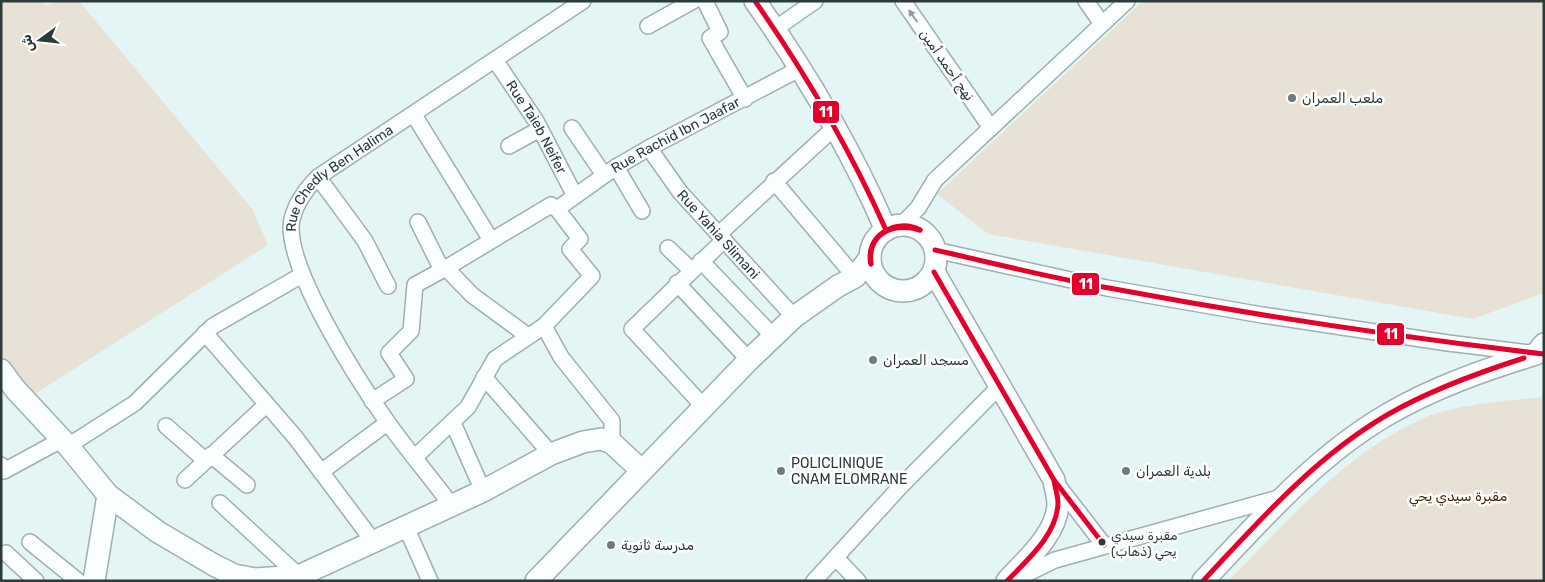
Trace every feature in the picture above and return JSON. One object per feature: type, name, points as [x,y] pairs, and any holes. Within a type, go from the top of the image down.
[{"type":"street","name":"Rue Chedly Ben Halima","points":[[451,505],[372,401],[316,305],[302,275],[294,246],[291,220],[297,203],[318,177],[583,1]]},
{"type":"street","points":[[648,26],[693,1]]},
{"type":"street","points":[[705,1],[720,32],[710,38],[746,99]]},
{"type":"street","points":[[756,1],[835,127],[894,227]]},
{"type":"street","points":[[775,29],[815,1]]},
{"type":"street","name":"نهج أحمد أمين","points":[[903,1],[991,128]]},
{"type":"street","points":[[1086,1],[1102,24]]},
{"type":"street","points":[[894,227],[913,226],[923,231],[931,239],[936,250],[934,272],[926,282],[915,289],[903,292],[890,289],[879,282],[872,271],[870,258],[872,245],[894,227],[918,208],[936,180],[1127,1]]},
{"type":"street","name":"Rue Taieb Neifer","points":[[495,60],[540,129],[575,196]]},
{"type":"street","name":"Rue Rachid Ibn Jaafar","points":[[558,209],[610,171],[649,148],[746,99],[799,69]]},
{"type":"street","points":[[414,115],[492,240]]},
{"type":"street","points":[[704,407],[632,329],[696,266],[774,181],[835,127]]},
{"type":"street","points":[[572,128],[610,171],[642,212]]},
{"type":"street","points":[[508,146],[540,129]]},
{"type":"street","name":"Rue Yahia Slimani","points":[[649,148],[680,192],[794,318]]},
{"type":"street","points":[[318,177],[365,241],[388,286]]},
{"type":"street","points":[[774,181],[855,277]]},
{"type":"street","points":[[372,401],[406,379],[388,353],[411,331],[415,285],[444,270],[552,205],[558,209],[580,239],[570,249],[592,276],[544,326],[495,359],[468,407],[415,457]]},
{"type":"street","points":[[418,222],[444,270],[472,295],[528,336]]},
{"type":"street","points":[[668,248],[696,266],[773,336]]},
{"type":"street","points":[[936,250],[1107,288],[1262,315],[1448,343],[1541,351]]},
{"type":"street","points":[[536,581],[641,470],[773,336],[832,290],[855,277],[870,258]]},
{"type":"street","points":[[934,272],[1054,480],[1104,545]]},
{"type":"street","points":[[1,465],[4,471],[65,443],[135,403],[205,333],[223,320],[302,275]]},
{"type":"street","points":[[677,283],[749,360]]},
{"type":"street","points":[[544,326],[561,357],[612,422],[612,443]]},
{"type":"street","points":[[205,333],[321,472],[373,541]]},
{"type":"street","points":[[1202,581],[1282,497],[1341,447],[1384,416],[1446,386],[1541,351]]},
{"type":"street","points":[[1,370],[108,495],[158,532],[234,575],[254,579],[299,576],[483,491],[551,454],[592,440],[601,439],[612,443],[641,470]]},
{"type":"street","points":[[484,378],[551,454]]},
{"type":"street","points":[[814,581],[900,487],[1000,386]]},
{"type":"street","points":[[186,480],[266,405]]},
{"type":"street","points":[[321,472],[387,422]]},
{"type":"street","points":[[453,423],[483,491]]},
{"type":"street","points":[[166,426],[247,485]]},
{"type":"street","points":[[1007,581],[1034,551],[1056,518],[1058,502],[1054,480]]},
{"type":"street","points":[[94,581],[108,495]]},
{"type":"street","points":[[1012,581],[1055,560],[1282,497]]},
{"type":"street","points":[[220,503],[299,576]]},
{"type":"street","points":[[406,526],[430,581]]},
{"type":"street","points":[[30,542],[78,581]]},
{"type":"street","points":[[6,553],[36,581]]},
{"type":"street","points":[[836,558],[858,581]]},
{"type":"green space","points":[[1,1],[41,1],[46,6],[56,1],[79,1],[253,210],[268,245],[27,399],[1,362]]},
{"type":"green space","name":"ملعب العمران","points":[[1143,1],[1544,1],[1544,293],[1473,319],[988,234],[937,194]]},
{"type":"green space","name":"مقبرة سيدي يحي","points":[[1544,397],[1544,581],[1228,581],[1319,490],[1369,449],[1396,432],[1424,418],[1451,409]]},
{"type":"transit line","name":"11","points":[[755,1],[792,56],[826,112],[858,170],[886,230]]},
{"type":"transit line","name":"11","points":[[871,264],[870,254],[872,245],[884,232],[902,226],[920,230]]},
{"type":"transit line","name":"11","points":[[871,264],[873,244],[884,232],[901,228],[920,230]]},
{"type":"transit line","name":"11","points":[[935,250],[1066,280],[1163,298],[1380,333],[1544,354]]},
{"type":"transit line","name":"11","points":[[934,272],[1054,480],[1058,503],[1052,526],[1032,556],[1007,581]]},
{"type":"transit line","name":"11","points":[[1203,581],[1289,491],[1336,450],[1361,432],[1403,406],[1437,390],[1524,358]]},
{"type":"transit line","name":"11","points":[[1054,480],[1104,545]]},
{"type":"place","name":"ملعب العمران","points":[[1292,98]]},
{"type":"place","name":"مسجد العمران","points":[[873,360]]},
{"type":"place","name":"POLICLINIQUE CNAM ELOMRANE","points":[[781,471]]},
{"type":"place","name":"بلدية العمران","points":[[1126,471]]},
{"type":"place","name":"مقبرة سيدي يحي (ذهاب)","points":[[1102,542]]},
{"type":"place","name":"مدرسة ثانوية","points":[[611,545]]}]
